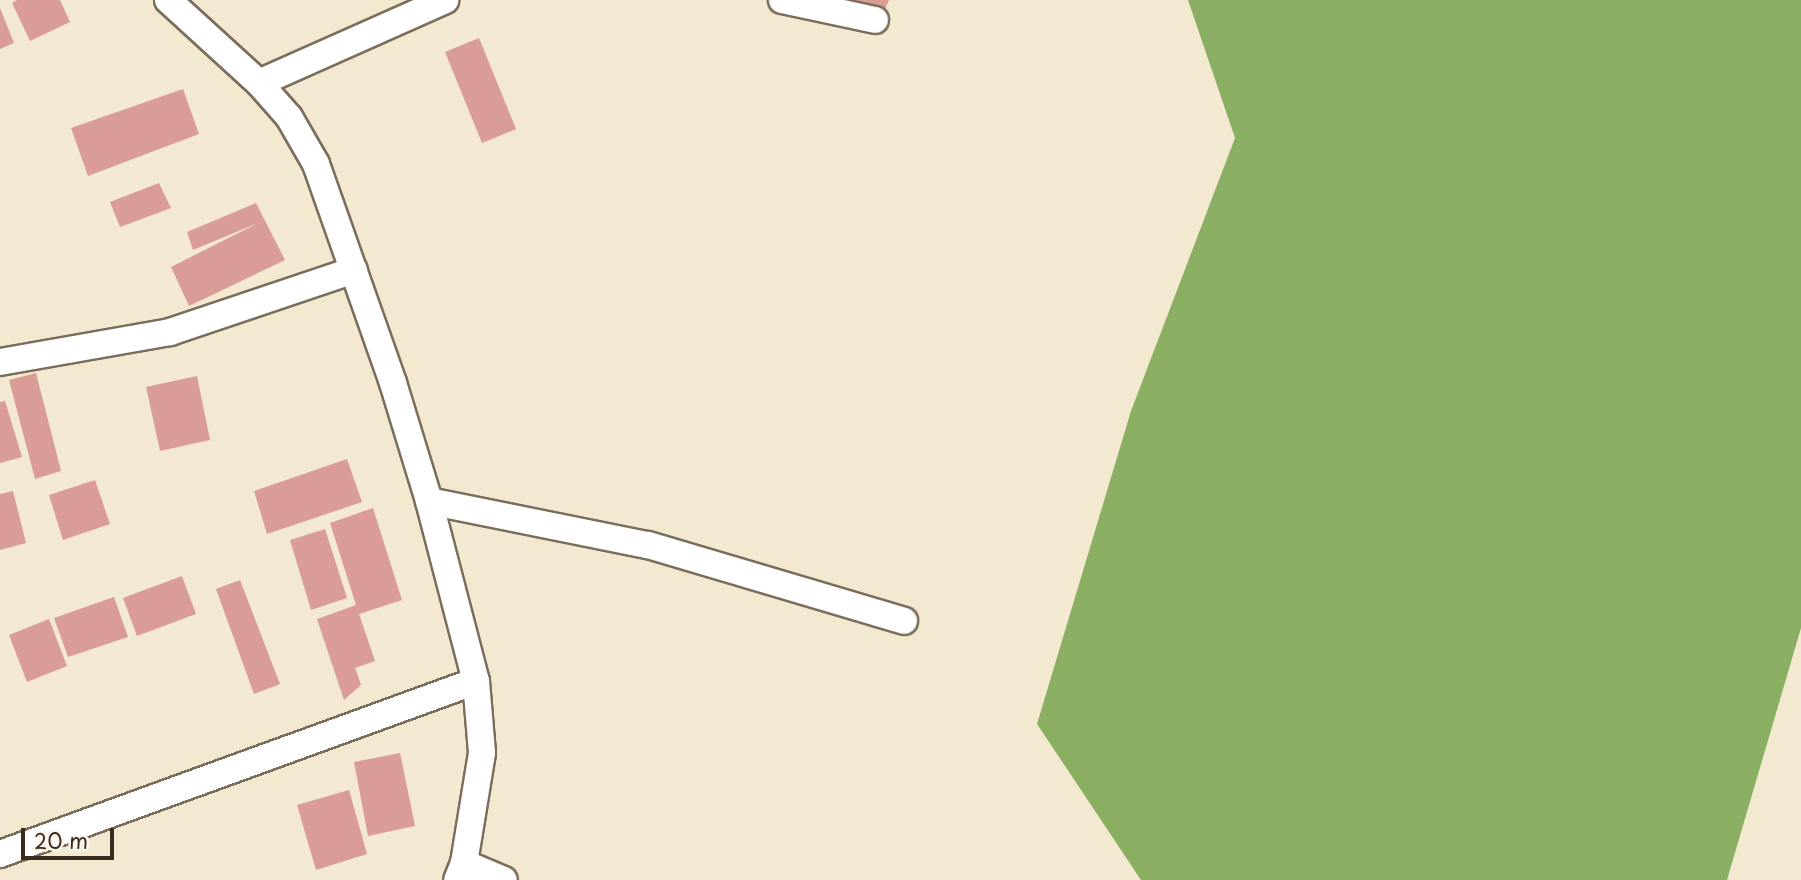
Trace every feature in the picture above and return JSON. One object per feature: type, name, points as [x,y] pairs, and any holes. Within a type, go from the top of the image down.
[{"type":"street","points":[[168,0],[259,83],[289,117],[316,164],[354,270],[429,501],[476,681],[482,753],[460,871],[504,880]]},
{"type":"street","points":[[259,83],[445,0]]},
{"type":"street","points":[[782,0],[875,20]]},
{"type":"street","points":[[0,362],[170,332],[354,270]]},
{"type":"street","points":[[429,501],[648,545],[904,621]]},
{"type":"street","points":[[0,854],[476,681]]},
{"type":"green space","points":[[1188,0],[1801,0],[1801,628],[1727,880],[1141,880],[1037,724],[1131,411],[1235,138]]},
{"type":"building","points":[[17,0],[60,0],[70,22],[30,41],[12,3]]},
{"type":"building","points":[[855,0],[889,0],[884,12]]},
{"type":"building","points":[[0,8],[14,43],[0,49]]},
{"type":"building","points":[[479,38],[516,129],[482,143],[445,52]]},
{"type":"building","points":[[183,89],[199,134],[88,176],[71,128]]},
{"type":"building","points":[[159,183],[171,208],[120,227],[110,202]]},
{"type":"building","points":[[256,203],[285,260],[189,306],[171,267],[258,223],[193,250],[187,232]]},
{"type":"building","points":[[36,373],[61,471],[35,479],[9,380]]},
{"type":"building","points":[[197,376],[210,440],[160,451],[146,387]]},
{"type":"building","points":[[5,401],[22,457],[0,463],[0,402]]},
{"type":"building","points":[[347,459],[362,502],[267,534],[254,491]]},
{"type":"building","points":[[95,480],[110,524],[63,540],[49,495]]},
{"type":"building","points":[[13,491],[26,543],[0,550],[0,494]]},
{"type":"building","points":[[373,508],[402,600],[359,614],[375,661],[355,668],[361,685],[344,700],[317,619],[356,605],[330,523]]},
{"type":"building","points":[[325,529],[347,598],[311,610],[290,540]]},
{"type":"building","points":[[182,576],[196,614],[137,636],[123,598]]},
{"type":"building","points":[[240,580],[280,684],[254,694],[216,589]]},
{"type":"building","points":[[114,597],[128,637],[68,657],[54,618]]},
{"type":"building","points":[[49,619],[67,666],[27,682],[9,635]]},
{"type":"building","points":[[400,753],[415,826],[368,836],[354,762]]},
{"type":"building","points":[[349,790],[367,854],[316,870],[297,805]]}]
